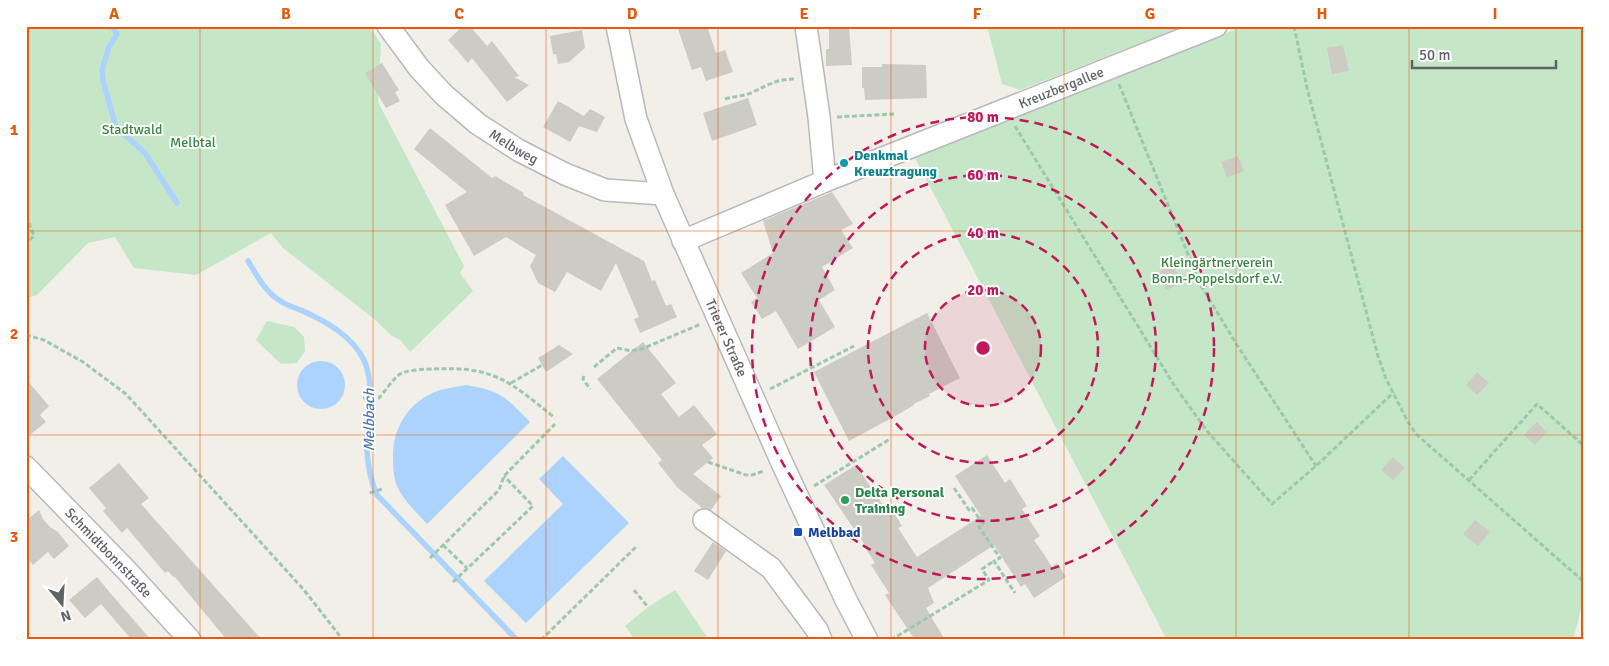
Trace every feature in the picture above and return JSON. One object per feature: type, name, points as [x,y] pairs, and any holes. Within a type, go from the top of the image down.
[{"type":"street","name":"Trierer Straße","points":[[617,26],[636,120],[663,194],[753,398],[846,600],[867,640]]},
{"type":"street","points":[[806,26],[819,117],[825,181]]},
{"type":"street","name":"Kreuzbergallee","points":[[683,241],[825,181],[1216,26]]},
{"type":"street","name":"Melbweg","points":[[399,31],[419,68],[444,95],[478,124],[518,150],[565,174],[605,190],[663,194]]},
{"type":"street","name":"Schmidtbonnstraße","points":[[26,467],[129,573],[190,640]]},
{"type":"street","points":[[704,520],[771,568],[817,630],[821,640]]},
{"type":"path","points":[[1294,26],[1307,88],[1382,370],[1405,417],[1416,434],[1583,581]]},
{"type":"path","points":[[1115,66],[1117,77],[1130,112],[1200,284],[1237,345],[1316,466]]},
{"type":"path","points":[[724,99],[737,98],[753,92],[761,86],[776,82],[789,79],[814,78]]},
{"type":"path","points":[[1007,109],[1015,127],[1174,385],[1207,431],[1272,504],[1316,466],[1394,392]]},
{"type":"path","points":[[819,117],[894,114]]},
{"type":"path","points":[[26,216],[34,236],[26,243]]},
{"type":"path","points":[[594,367],[617,348],[632,351],[638,350],[692,328]]},
{"type":"path","points":[[26,335],[44,340],[83,362],[126,394],[304,590],[344,640]]},
{"type":"path","points":[[753,398],[854,346]]},
{"type":"path","points":[[510,383],[542,364]]},
{"type":"path","points":[[363,398],[379,398],[400,374],[423,369],[455,368],[477,370],[510,383],[555,418]]},
{"type":"path","points":[[584,376],[583,379],[590,389]]},
{"type":"path","points":[[1469,480],[1537,404],[1583,445]]},
{"type":"path","points":[[430,558],[499,490],[504,476],[554,424]]},
{"type":"path","points":[[798,496],[890,439]]},
{"type":"path","points":[[708,462],[746,475],[757,474]]},
{"type":"path","points":[[453,582],[532,506],[504,476]]},
{"type":"path","points":[[891,640],[989,580],[982,569],[1000,558],[979,527],[983,524],[972,508],[969,510],[954,488]]},
{"type":"path","points":[[370,493],[382,489]]},
{"type":"path","points":[[443,545],[467,568]]},
{"type":"path","points":[[541,640],[637,546]]},
{"type":"path","points":[[994,561],[1015,593]]},
{"type":"path","points":[[634,590],[648,607]]},
{"type":"green space","name":"Stadtwald","points":[[26,26],[369,26],[381,44],[378,102],[464,266],[460,273],[473,291],[410,352],[400,340],[392,336],[373,318],[283,248],[271,233],[196,275],[134,268],[115,237],[88,243],[37,295],[26,298]]},
{"type":"green space","points":[[987,26],[1184,26],[1020,90],[1002,84]]},
{"type":"green space","name":"Kleingärtnerverein Bonn-Poppelsdorf e.V.","points":[[1244,26],[1583,26],[1583,602],[1573,640],[1167,640],[915,158]]},
{"type":"green space","points":[[267,321],[294,327],[304,337],[305,351],[297,363],[281,364],[256,340]]},
{"type":"green space","points":[[675,590],[709,640],[635,640],[625,626],[648,607]]},
{"type":"water","points":[[321,361],[330,363],[338,368],[343,376],[345,385],[343,394],[338,402],[330,407],[321,409],[312,407],[304,402],[299,394],[297,385],[299,376],[304,368],[312,363]]},
{"type":"water","points":[[466,385],[495,392],[502,396],[530,422],[427,524],[408,503],[396,484],[393,454],[394,443],[406,414],[421,400],[440,390]]},
{"type":"water","points":[[563,456],[629,523],[526,623],[484,581],[563,504],[539,479]]},
{"type":"building","points":[[463,26],[470,26],[487,46],[492,41],[519,76],[514,77],[529,85],[507,102],[472,58],[468,63],[448,40]]},
{"type":"building","points":[[677,26],[707,26],[716,53],[725,50],[733,72],[706,81],[701,67],[692,70]]},
{"type":"building","points":[[829,26],[849,27],[852,65],[826,66],[826,49],[829,49]]},
{"type":"building","points":[[582,30],[585,48],[569,62],[558,64],[556,54],[553,54],[550,36]]},
{"type":"building","points":[[1343,45],[1349,71],[1332,74],[1327,48]]},
{"type":"building","points":[[382,63],[399,90],[395,92],[400,101],[386,108],[365,73]]},
{"type":"building","points":[[882,64],[926,65],[927,98],[865,100],[864,88],[862,88],[862,67],[882,67]]},
{"type":"building","points":[[748,98],[757,125],[712,141],[703,113]]},
{"type":"building","points":[[558,101],[584,116],[590,109],[605,117],[597,132],[579,126],[570,142],[543,127]]},
{"type":"building","points":[[430,128],[492,178],[495,176],[524,193],[523,195],[644,261],[652,281],[655,280],[666,306],[671,304],[677,317],[640,333],[634,319],[639,317],[616,263],[601,291],[567,272],[555,292],[538,283],[530,266],[536,255],[506,237],[474,256],[445,205],[467,192],[414,149]]},
{"type":"building","points":[[1238,156],[1244,171],[1227,178],[1221,162]]},
{"type":"building","points":[[832,192],[853,224],[841,230],[853,248],[822,267],[835,290],[819,300],[835,327],[798,349],[776,311],[762,319],[751,302],[757,298],[741,273],[773,253],[763,221]]},
{"type":"building","points":[[1173,265],[1182,283],[1166,290],[1158,272]]},
{"type":"building","points":[[927,313],[960,378],[849,441],[814,372]]},
{"type":"building","points":[[643,342],[676,383],[661,394],[679,417],[694,405],[717,434],[702,445],[713,458],[693,474],[721,496],[711,510],[702,508],[677,487],[658,463],[662,460],[597,379]]},
{"type":"building","points":[[559,345],[573,354],[546,372],[538,358]]},
{"type":"building","points":[[1477,372],[1489,383],[1477,395],[1466,385]]},
{"type":"building","points":[[26,379],[49,406],[40,415],[46,422],[26,438]]},
{"type":"building","points":[[1537,422],[1547,432],[1535,445],[1524,435]]},
{"type":"building","points":[[987,455],[1005,483],[1010,479],[1027,506],[1022,509],[1040,536],[1034,540],[1052,567],[1057,563],[1066,577],[1034,598],[1025,584],[1021,587],[994,545],[928,588],[934,603],[926,608],[945,640],[915,640],[885,595],[889,593],[871,565],[875,563],[867,548],[824,485],[856,465],[889,514],[893,511],[902,526],[898,528],[917,557],[981,516],[955,476]]},
{"type":"building","points":[[1393,457],[1405,468],[1393,480],[1381,470]]},
{"type":"building","points":[[119,463],[149,498],[141,504],[262,640],[227,640],[174,576],[168,571],[165,573],[127,528],[122,533],[103,511],[106,508],[89,488]]},
{"type":"building","points":[[39,510],[43,519],[58,532],[69,546],[54,559],[48,552],[33,565],[26,557],[26,521]]},
{"type":"building","points":[[1475,520],[1490,532],[1478,546],[1463,534]]},
{"type":"building","points":[[713,542],[726,551],[708,580],[694,571]]},
{"type":"building","points":[[97,577],[151,640],[132,640],[101,604],[85,618],[69,600]]},
{"type":"waterway","name":"Melbbach","points":[[112,26],[117,34],[109,47],[102,70],[103,81],[116,127],[145,153],[177,203]]},
{"type":"waterway","name":"Melbbach","points":[[248,261],[262,284],[271,294],[287,305],[330,325],[346,337],[359,351],[368,371],[370,382],[367,451],[370,474],[377,495],[517,640]]},
{"type":"place","name":"Denkmal Kreuztragung","points":[[844,163]]},
{"type":"place","name":"Delta Personal Training","points":[[845,500]]},
{"type":"place","name":"Melbbad","points":[[798,532]]},
{"type":"park label","name":"Melbtal","points":[[193,142]]}]
